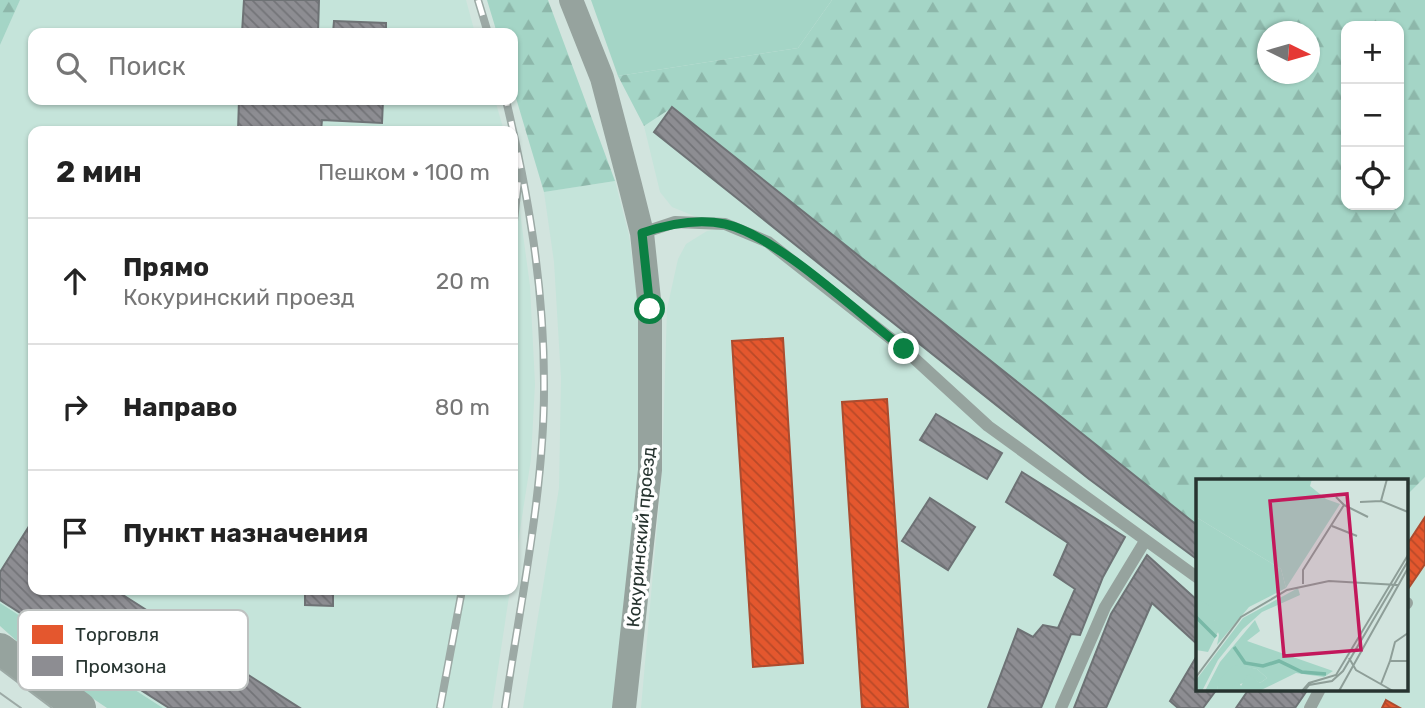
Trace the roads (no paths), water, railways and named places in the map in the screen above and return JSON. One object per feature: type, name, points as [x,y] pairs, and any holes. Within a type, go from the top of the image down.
[{"type":"street","name":"Кокуринский проезд","points":[[571,0],[602,78],[642,233],[650,309],[650,470],[624,708]]},
{"type":"street","points":[[0,649],[18,662]]},
{"type":"street","points":[[56,690],[80,708]]},
{"type":"lane","points":[[642,233],[675,222],[725,224],[768,242],[904,349],[988,426],[1196,577]]},
{"type":"lane","points":[[1061,708],[1105,607],[1145,541]]},
{"type":"lane","points":[[1310,708],[1319,690]]},
{"type":"tram line","points":[[0,669],[18,682]]},
{"type":"tram line","points":[[28,690],[52,708]]},
{"type":"tram line","points":[[0,693],[21,708]]},
{"type":"railway","points":[[478,0],[486,28]]},
{"type":"railway","points":[[507,105],[512,126]]},
{"type":"railway","points":[[505,708],[536,504],[544,382],[538,275],[518,156]]},
{"type":"railway","points":[[518,184],[519,175]]},
{"type":"railway","points":[[440,708],[461,595]]}]
